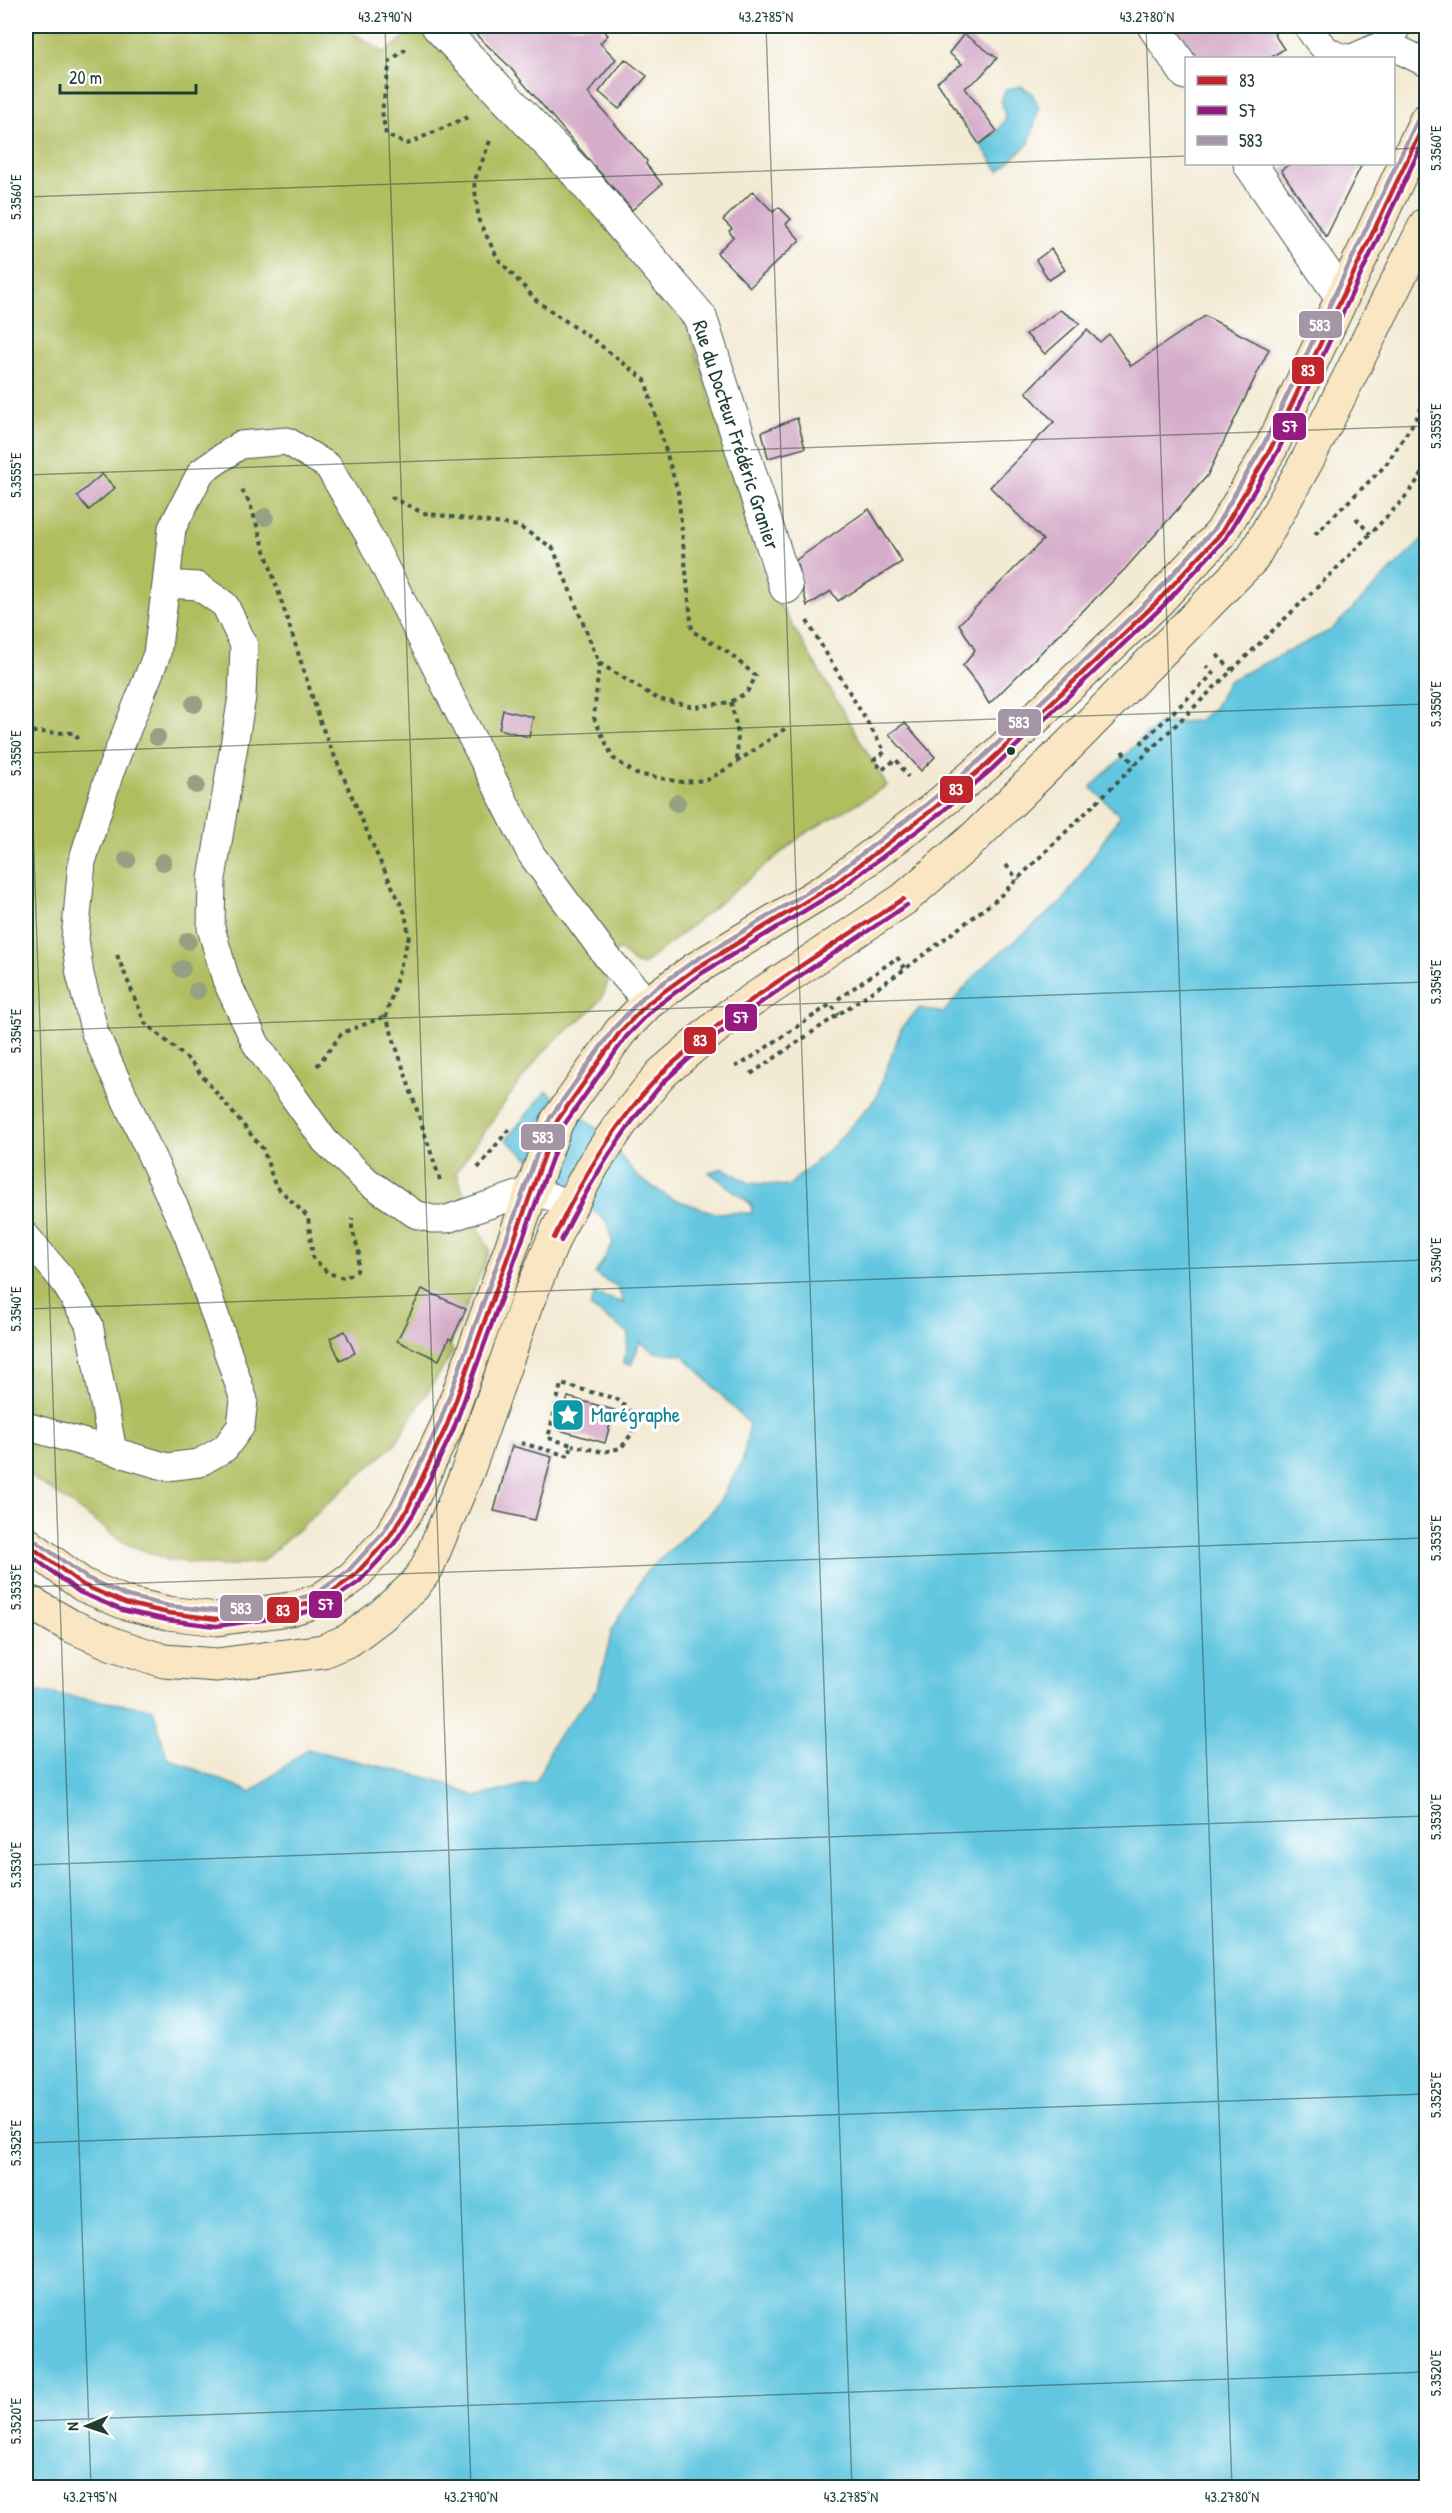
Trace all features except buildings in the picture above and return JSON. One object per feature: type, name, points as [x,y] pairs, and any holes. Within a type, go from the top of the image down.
[{"type":"main road","points":[[26,1543],[83,1585],[125,1603],[168,1613],[217,1619],[290,1609],[320,1600],[352,1577],[388,1539],[406,1510],[447,1425],[522,1199],[557,1121],[620,1032],[648,1003],[695,969],[833,885],[932,810],[987,764],[1156,602],[1221,533],[1271,448],[1426,120]]},
{"type":"main road","points":[[26,1600],[69,1625],[113,1644],[164,1661],[217,1665],[323,1651],[349,1640],[381,1616],[414,1586],[427,1568],[468,1470],[526,1305],[564,1216],[622,1122],[662,1074],[730,1015],[903,899],[973,839],[1252,559],[1308,459],[1426,224]]},
{"type":"street","name":"Rue du Docteur Frédéric Granier","points":[[438,26],[578,172],[700,317],[786,587]]},
{"type":"street","points":[[1154,26],[1185,72]]},
{"type":"street","points":[[1251,165],[1342,297]]},
{"type":"lane","points":[[1307,26],[1321,46],[1335,57]]},
{"type":"lane","points":[[1352,57],[1392,34],[1426,63]]},
{"type":"lane","points":[[26,1426],[167,1467],[199,1463],[225,1448],[241,1426],[244,1400],[188,1236],[94,1032],[80,974],[75,939],[82,862],[109,774],[157,654],[172,528],[201,472],[240,445],[287,441],[328,466],[368,534],[531,854],[608,958],[648,1003]]},
{"type":"lane","points":[[166,584],[198,586],[225,605],[244,645],[242,697],[212,879],[211,928],[226,980],[255,1044],[325,1141],[367,1182],[415,1214],[432,1219],[447,1219],[522,1199],[564,1216]]},
{"type":"lane","points":[[26,1236],[63,1280],[89,1324],[113,1451]]},
{"type":"path","points":[[407,48],[414,52]]},
{"type":"path","points":[[390,61],[382,111],[386,135],[407,144],[477,113]]},
{"type":"path","points":[[486,133],[490,142],[474,182],[479,221],[498,259],[538,302],[595,341],[645,380],[678,492],[692,631],[725,650],[756,676],[747,692],[731,702],[695,707],[658,699],[599,663]]},
{"type":"path","points":[[328,466],[423,513],[518,526],[553,548],[599,663],[594,718],[613,758],[636,774],[682,782],[707,780],[786,728]]},
{"type":"path","points":[[751,1074],[905,969],[997,899],[1370,534],[1403,500],[1426,469]]},
{"type":"path","points":[[250,504],[322,727],[378,857],[405,913],[409,936],[386,1016],[444,1193],[447,1219]]},
{"type":"path","points":[[1356,518],[1370,534]]},
{"type":"path","points":[[786,587],[885,752],[874,760],[882,770],[896,759],[903,768]]},
{"type":"path","points":[[1217,655],[1232,670]]},
{"type":"path","points":[[1150,750],[1142,742],[1213,674],[1206,666]]},
{"type":"path","points":[[731,702],[738,734],[737,761]]},
{"type":"path","points":[[26,710],[32,732],[26,763]]},
{"type":"path","points":[[32,732],[74,733],[109,774]]},
{"type":"path","points":[[1122,751],[1135,765]]},
{"type":"path","points":[[1006,865],[1018,880]]},
{"type":"path","points":[[114,950],[145,1023],[190,1061],[263,1149],[275,1185],[308,1217],[313,1258],[328,1273],[344,1278],[357,1271],[359,1252],[352,1229]]},
{"type":"path","points":[[891,950],[905,969]]},
{"type":"path","points":[[838,999],[897,958]]},
{"type":"path","points":[[730,1067],[740,1065],[831,1004],[838,1016]]},
{"type":"path","points":[[288,1089],[311,1074],[342,1033],[386,1016]]},
{"type":"path","points":[[561,1384],[617,1399],[630,1412],[633,1432],[621,1448],[603,1452],[572,1445],[548,1438],[561,1384]]},
{"type":"path","points":[[521,1443],[569,1456],[572,1445]]},
{"type":"green space","points":[[26,26],[342,26],[384,53],[419,26],[560,170],[689,328],[766,581],[887,786],[804,834],[642,966],[634,963],[620,949],[595,967],[608,981],[600,1001],[550,1045],[537,1060],[456,1172],[471,1212],[490,1251],[450,1345],[453,1352],[394,1445],[261,1562],[222,1566],[168,1560],[125,1543],[26,1474]]},
{"type":"water","points":[[1021,86],[1032,93],[1039,108],[1029,143],[999,171],[981,145],[996,133],[1006,118],[1001,100],[1006,90]]},
{"type":"water","points":[[1426,536],[1426,2487],[26,2487],[26,1690],[153,1709],[167,1758],[251,1792],[307,1749],[437,1780],[476,1797],[536,1782],[555,1740],[598,1688],[612,1630],[645,1573],[716,1507],[743,1461],[749,1424],[683,1355],[654,1352],[640,1342],[631,1365],[624,1363],[629,1333],[590,1307],[595,1294],[624,1303],[617,1286],[595,1274],[613,1244],[607,1222],[506,1140],[546,1091],[600,1131],[639,1178],[670,1198],[716,1213],[752,1213],[752,1205],[709,1172],[723,1168],[749,1183],[788,1186],[834,1145],[876,1098],[902,1027],[920,1008],[943,1013],[982,968],[1063,901],[1120,816],[1091,787],[1159,723],[1198,721],[1215,707],[1228,681],[1331,630]]},
{"type":"transit line","name":"583","points":[[30,1537],[87,1578],[127,1596],[169,1606],[217,1611],[288,1602],[317,1593],[348,1571],[382,1534],[400,1506],[440,1422],[550,1118],[614,1028],[643,997],[691,963],[829,879],[927,804],[982,758],[1152,597],[1215,528],[1264,444],[1419,117]]},
{"type":"transit line","name":"83","points":[[26,1543],[83,1585],[125,1603],[168,1613],[217,1619],[290,1609],[320,1600],[353,1577],[388,1539],[407,1510],[447,1425],[557,1121],[620,1032],[648,1003],[695,969],[833,885],[932,810],[987,764],[1157,602],[1221,533],[1271,448],[1426,120]]},
{"type":"transit line","name":"S7","points":[[26,1552],[79,1592],[122,1610],[167,1620],[216,1626],[292,1616],[322,1607],[359,1582],[394,1544],[414,1513],[454,1428],[564,1125],[626,1037],[653,1009],[699,975],[837,891],[937,816],[992,769],[1162,607],[1226,538],[1278,451],[1426,136]]},
{"type":"transit line","name":"83","points":[[554,1238],[576,1195],[614,1132],[660,1075],[747,1003],[903,899]]},
{"type":"transit line","name":"S7","points":[[561,1241],[609,1155],[665,1081],[695,1053],[753,1008],[907,905]]},
{"type":"place","name":"Marégraphe","points":[[568,1415]]}]
